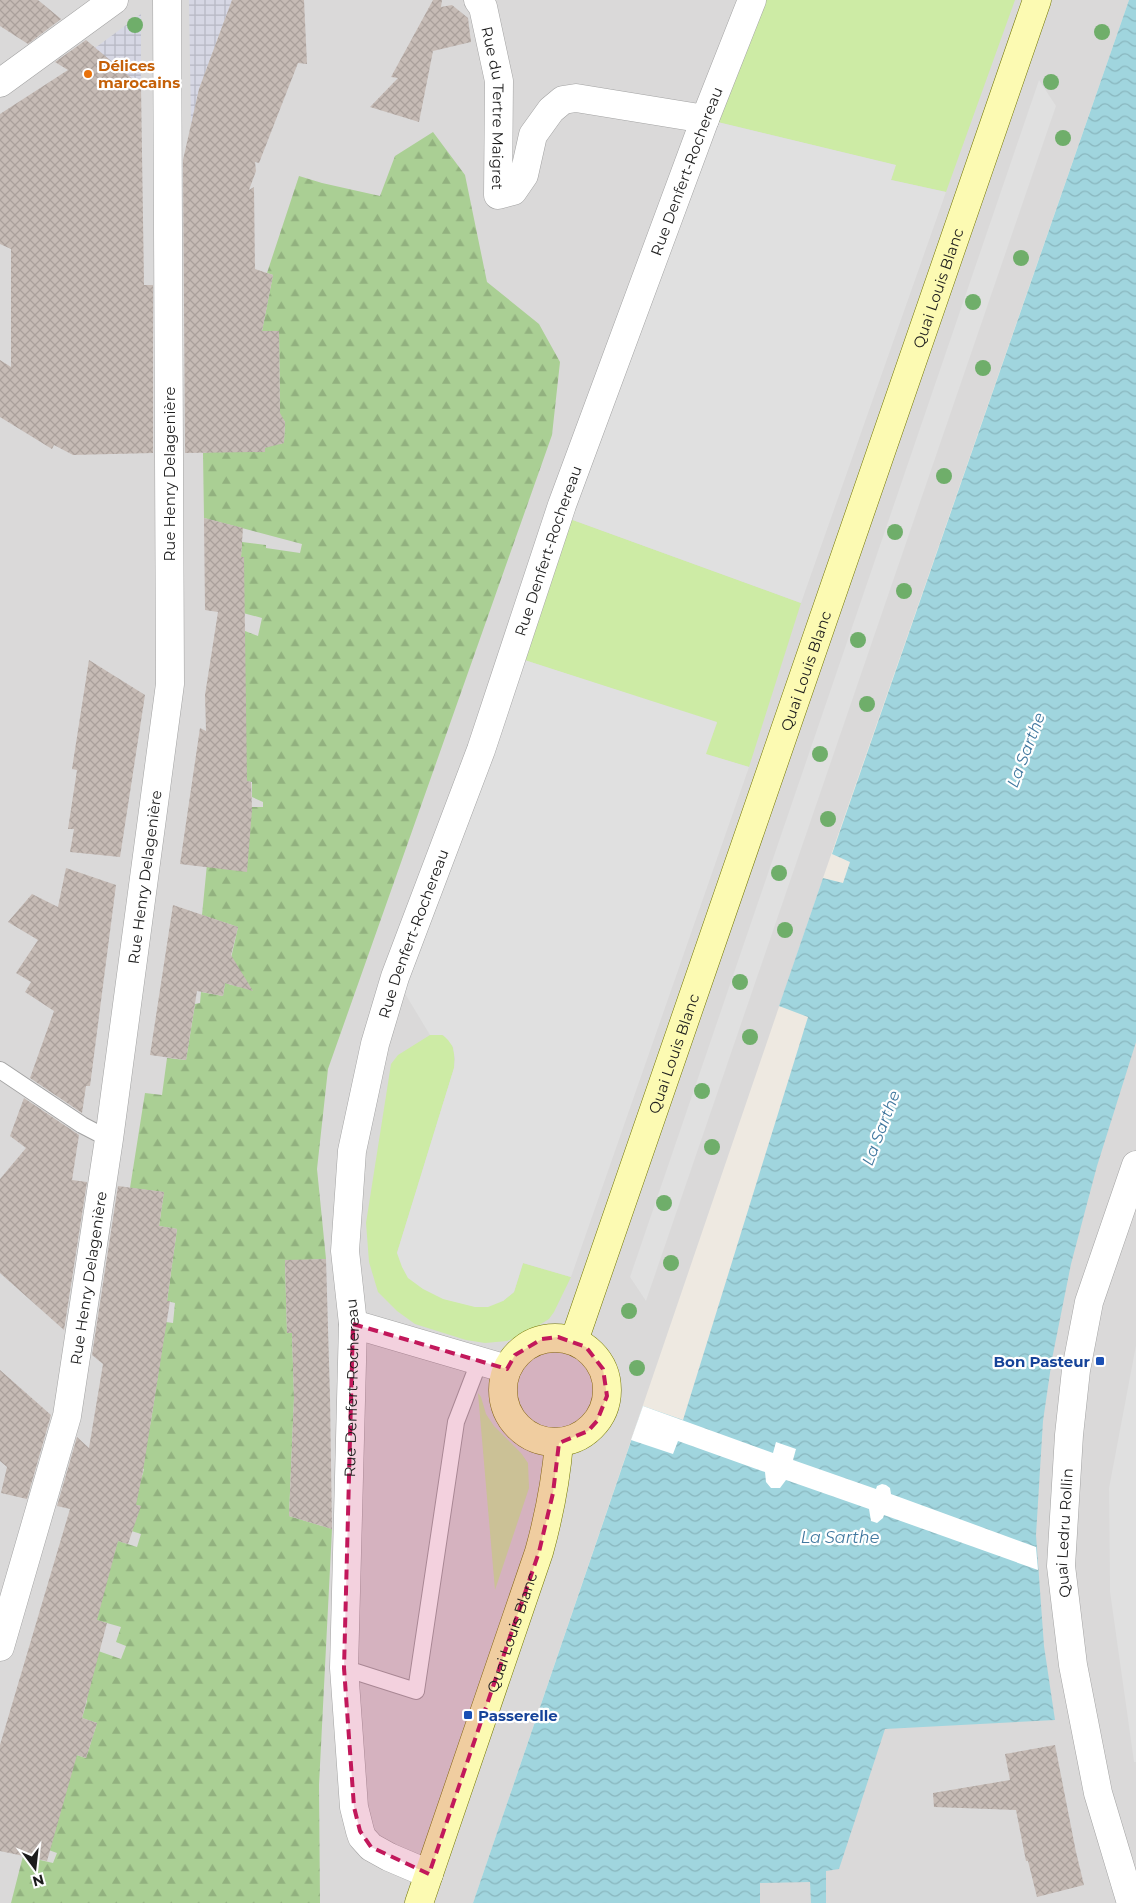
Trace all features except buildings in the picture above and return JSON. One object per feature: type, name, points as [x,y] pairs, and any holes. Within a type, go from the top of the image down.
[{"type":"main road","name":"Quai Louis Blanc","points":[[574,1341],[1037,0]]},
{"type":"main road","points":[[558,1337],[574,1341],[586,1347],[596,1357],[603,1369],[607,1382],[607,1396],[601,1415],[588,1431],[576,1438],[559,1443],[535,1438],[513,1422],[506,1410],[503,1382],[507,1369],[515,1356],[528,1345],[542,1339],[558,1337]]},
{"type":"main road","name":"Quai Louis Blanc","points":[[419,1903],[539,1552],[553,1493],[559,1443]]},
{"type":"street","points":[[5,70],[114,0]]},
{"type":"street","name":"Rue Henry Delagenière","points":[[0,1647],[66,1416],[109,1139],[170,684],[167,0]]},
{"type":"street","name":"Rue du Tertre Maigret","points":[[478,0],[482,7],[499,81],[498,195],[513,191],[524,175],[533,136],[551,110],[563,100],[576,98],[705,119]]},
{"type":"street","name":"Rue Denfert-Rochereau","points":[[429,1874],[376,1850],[362,1837],[354,1807],[344,1668],[353,1324],[345,1251],[352,1151],[375,1044],[395,977],[481,750],[561,510],[705,119],[752,0]]},
{"type":"street","name":"Quai Ledru Rollin","points":[[1131,1903],[1098,1793],[1073,1665],[1061,1566],[1069,1435],[1076,1370],[1089,1302],[1136,1165]]},
{"type":"street","points":[[353,1324],[507,1369]]},
{"type":"lane","points":[[0,1070],[82,1125],[109,1139]]},
{"type":"lane","points":[[344,1668],[416,1691],[456,1422],[479,1362]]},
{"type":"highlighted area","points":[[353,1324],[507,1369],[515,1355],[542,1339],[558,1337],[586,1347],[603,1369],[607,1396],[597,1421],[588,1431],[559,1443],[553,1493],[539,1552],[429,1874],[371,1847],[360,1831],[354,1807],[344,1668]]},
{"type":"shaded area","points":[[0,0],[1129,0],[823,878],[473,1903],[0,1903]]},
{"type":"shaded area","points":[[189,0],[232,0],[199,89],[191,126]]},
{"type":"shaded area","points":[[141,14],[141,86],[95,48]]},
{"type":"shaded area","points":[[1039,80],[1056,106],[646,1301],[630,1277]]},
{"type":"shaded area","points":[[705,119],[896,165],[891,180],[946,192],[801,603],[559,515]]},
{"type":"shaded area","points":[[1136,465],[1136,1903],[583,1903]]},
{"type":"shaded area","points":[[512,656],[717,722],[706,754],[749,767],[571,1277],[523,1263],[514,1292],[503,1301],[488,1307],[475,1307],[443,1299],[423,1289],[408,1278],[397,1253],[454,1068],[455,1059],[453,1047],[443,1035],[430,1035],[395,977]]},
{"type":"shaded area","points":[[1136,1345],[1136,1762],[1134,1762],[1110,1592],[1109,1488]]},
{"type":"green space","points":[[752,0],[1015,0],[946,192],[891,180],[895,165],[705,119]]},
{"type":"green space","points":[[433,132],[465,175],[487,282],[539,324],[560,362],[552,435],[328,1069],[317,1169],[326,1259],[285,1261],[287,1333],[292,1333],[294,1398],[289,1516],[332,1529],[319,1785],[320,1903],[11,1903],[23,1856],[53,1863],[57,1853],[43,1848],[55,1748],[86,1758],[97,1723],[82,1718],[87,1701],[84,1646],[121,1659],[126,1646],[116,1642],[121,1627],[93,1619],[118,1541],[137,1547],[141,1534],[122,1528],[140,1506],[129,1503],[144,1469],[140,1468],[151,1421],[166,1322],[173,1323],[175,1303],[167,1301],[177,1229],[159,1226],[164,1192],[130,1188],[145,1093],[162,1095],[167,1058],[186,1060],[195,1004],[200,1003],[201,992],[223,996],[225,983],[239,987],[242,974],[229,967],[238,927],[202,915],[208,854],[252,811],[252,807],[263,807],[263,802],[252,797],[252,782],[223,777],[245,631],[258,636],[262,618],[232,610],[240,571],[242,542],[266,545],[266,548],[300,553],[302,544],[204,518],[203,453],[265,444],[281,444],[284,441],[285,422],[280,418],[279,331],[262,331],[273,275],[267,273],[299,176],[380,196],[395,156]]},
{"type":"green space","points":[[559,515],[801,603],[749,767],[705,754],[717,723],[512,656]]},
{"type":"green space","points":[[430,1035],[442,1035],[450,1041],[454,1054],[454,1068],[397,1253],[503,1301],[514,1292],[523,1263],[571,1277],[549,1319],[525,1334],[507,1341],[485,1343],[466,1340],[415,1324],[397,1311],[378,1292],[369,1262],[366,1223],[391,1064],[398,1055]]},
{"type":"green space","points":[[478,1393],[486,1414],[494,1426],[521,1453],[528,1463],[529,1488],[495,1590]]},
{"type":"water","name":"La Sarthe","points":[[1129,0],[1136,0],[1136,1042],[1097,1166],[1071,1264],[1052,1359],[1043,1421],[1036,1535],[1044,1646],[1055,1720],[885,1729],[839,1869],[826,1871],[826,1903],[811,1903],[810,1882],[760,1883],[760,1903],[473,1903],[643,1406],[683,1420],[808,1017],[779,1006],[823,878],[843,883],[850,862],[832,854]]},
{"type":"pier","points":[[643,1406],[773,1453],[776,1442],[796,1449],[793,1460],[876,1489],[877,1486],[882,1484],[886,1485],[890,1488],[891,1494],[1036,1547],[1038,1570],[884,1515],[877,1523],[871,1521],[869,1509],[786,1480],[780,1488],[771,1488],[766,1482],[765,1472],[678,1441],[673,1454],[631,1440]]},
{"type":"place","name":"Délices marocains","points":[[88,74]]},
{"type":"place","name":"Bon Pasteur","points":[[1100,1361]]},
{"type":"place","name":"Passerelle","points":[[468,1715]]}]
